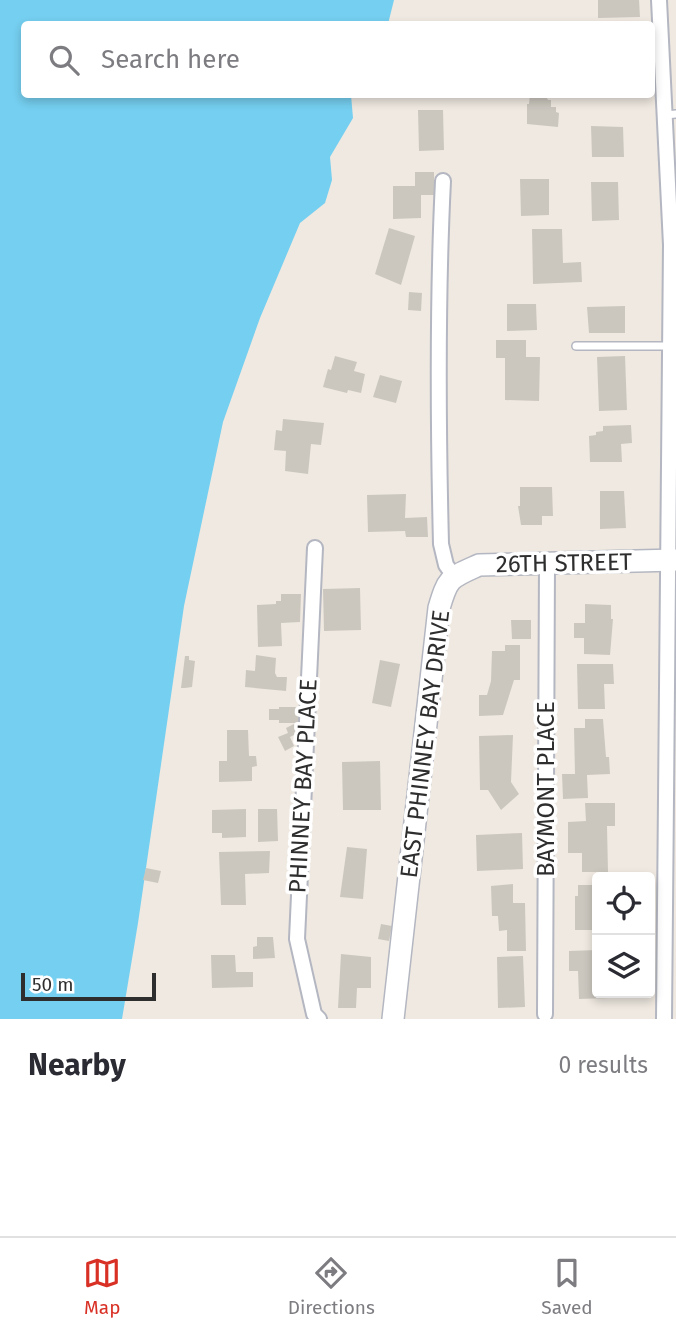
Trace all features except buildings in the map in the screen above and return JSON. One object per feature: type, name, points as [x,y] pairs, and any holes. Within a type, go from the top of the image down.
[{"type":"street","points":[[659,0],[670,114],[671,245],[672,560],[664,1019]]},
{"type":"street","name":"EAST PHINNEY BAY DRIVE","points":[[393,1019],[439,608],[445,586],[454,576],[446,565],[440,544],[437,393],[438,280],[443,181]]},
{"type":"street","name":"PHINNEY BAY PLACE","points":[[315,548],[297,939],[314,1014],[319,1019]]},
{"type":"street","name":"26TH STREET","points":[[454,576],[479,565],[672,560]]},
{"type":"street","name":"BAYMONT PLACE","points":[[545,1014],[547,563]]},
{"type":"lane","points":[[576,346],[671,346]]},
{"type":"water","points":[[0,0],[394,0],[389,21],[21,21],[21,98],[351,98],[353,118],[330,157],[332,180],[325,203],[300,223],[260,318],[223,422],[184,606],[122,1019],[0,1019]]}]
